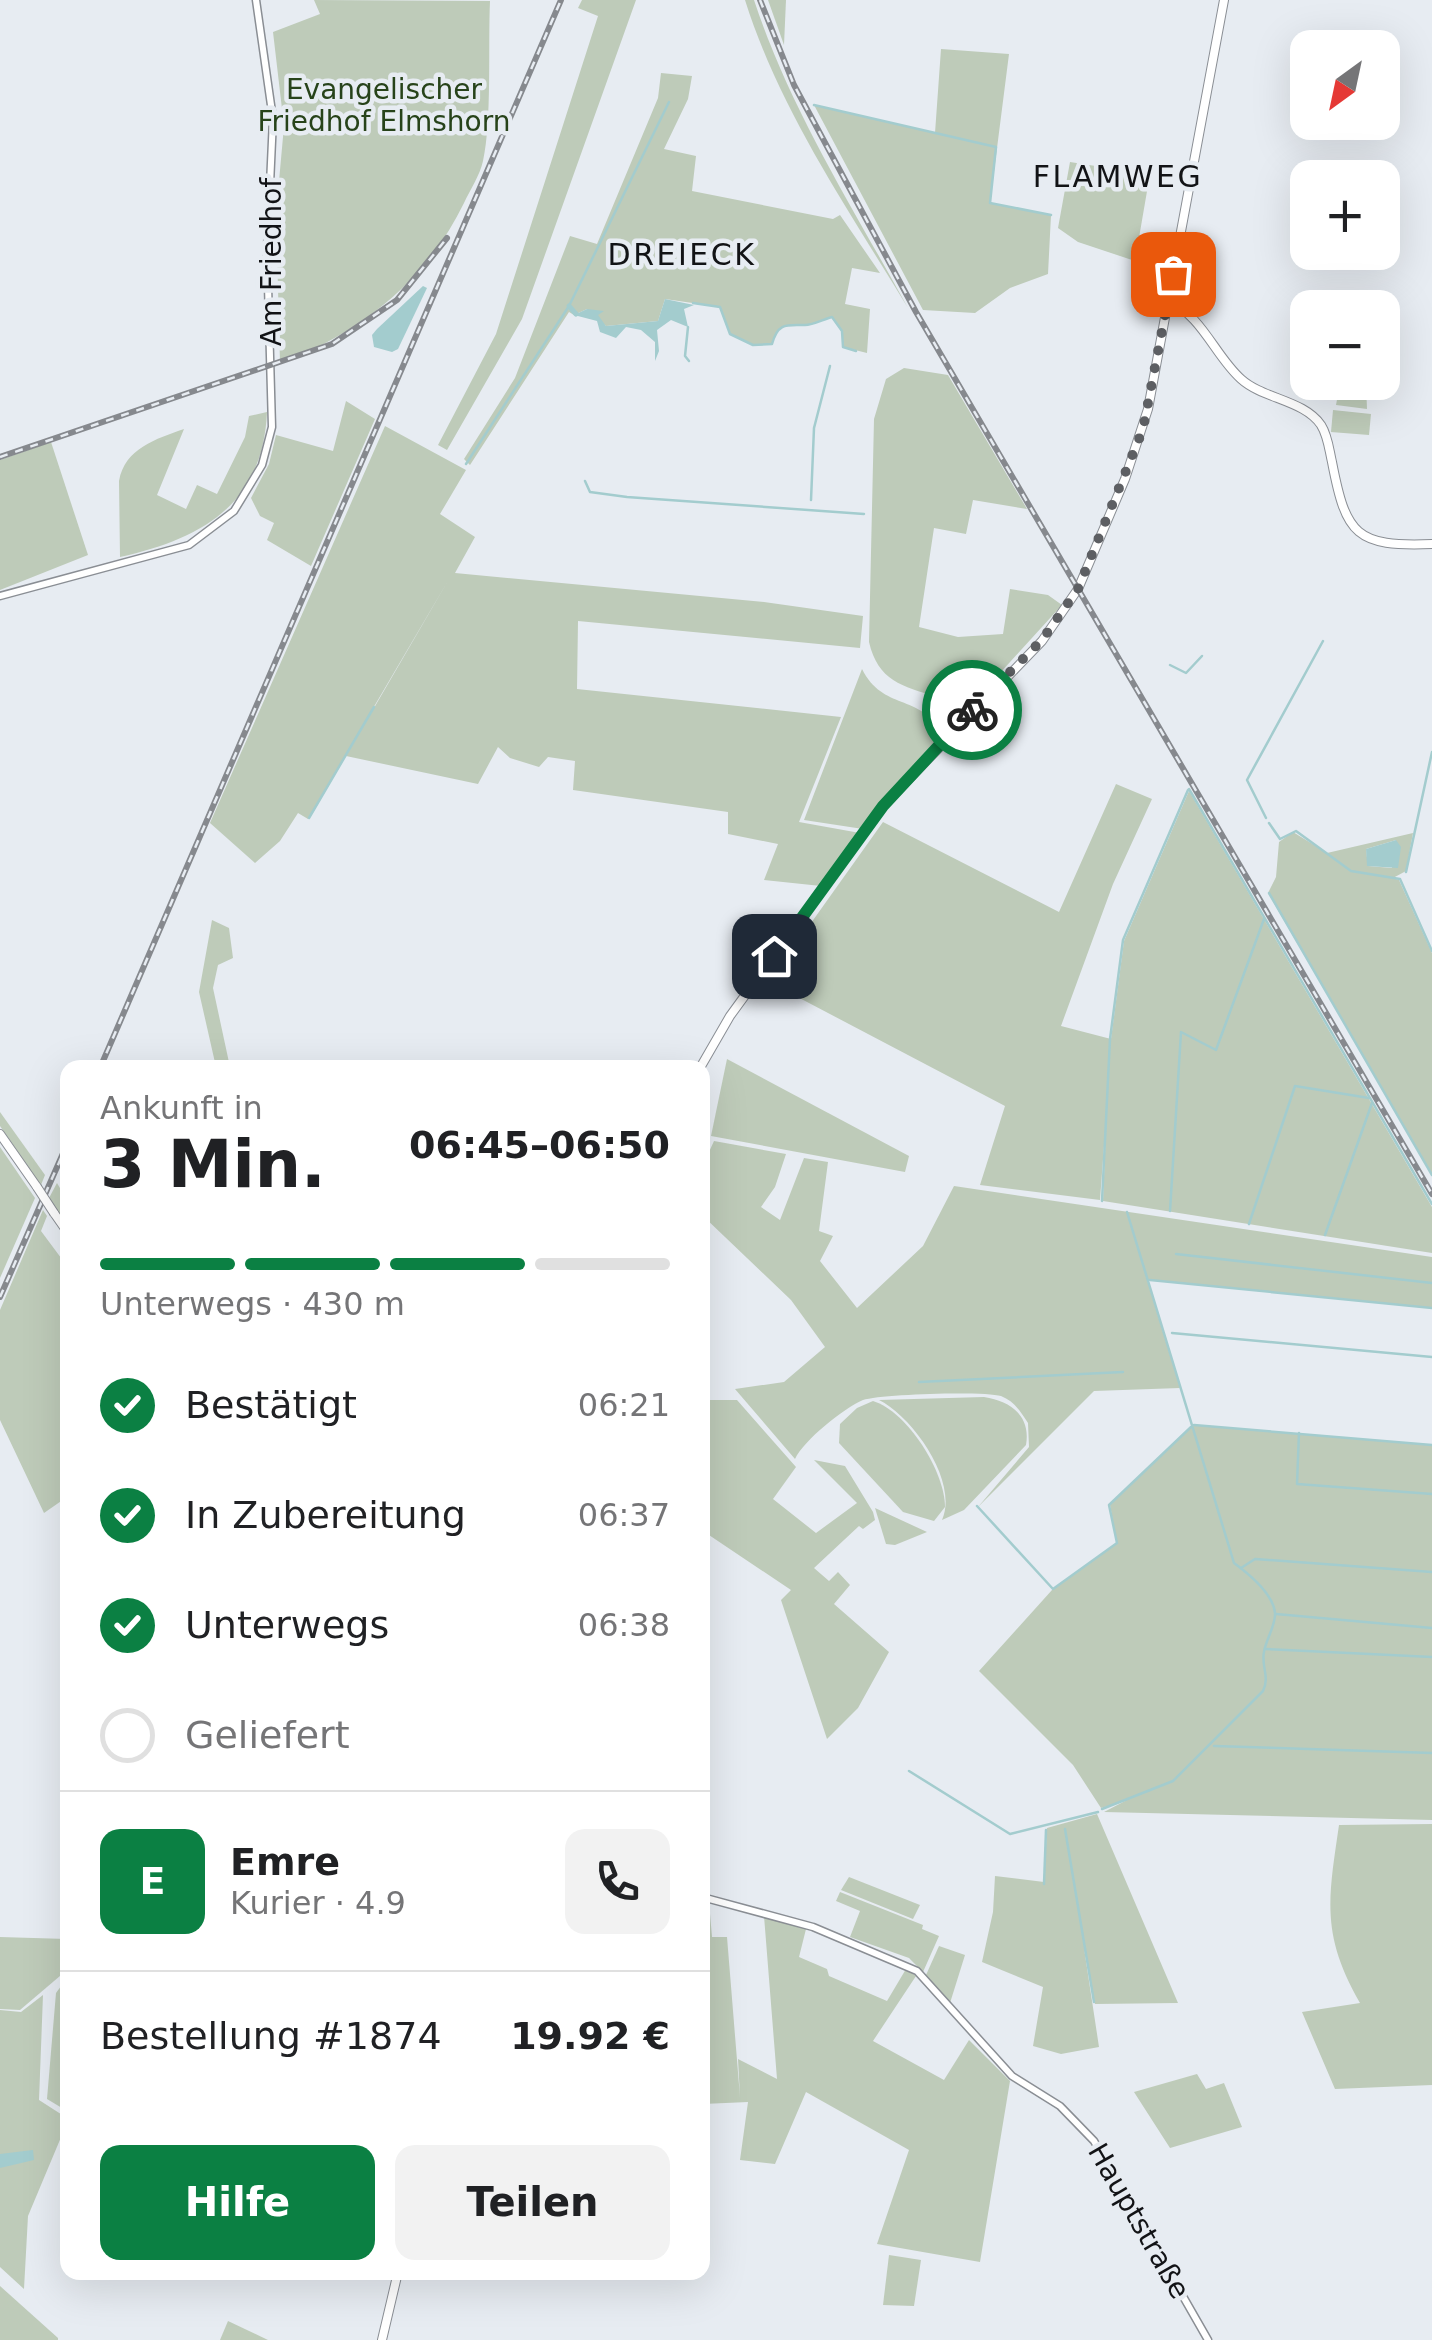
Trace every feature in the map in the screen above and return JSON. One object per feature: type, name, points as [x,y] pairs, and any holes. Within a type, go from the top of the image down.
[{"type":"main road","points":[[705,1060],[730,1016],[883,806],[1066,612],[1143,429],[1224,0]]},
{"type":"main road","points":[[1168,301],[1184,308],[1240,378],[1319,422],[1326,436],[1338,499],[1353,530],[1377,544],[1432,544]]},
{"type":"main road","points":[[0,1134],[60,1222]]},
{"type":"main road","points":[[382,2340],[396,2280]]},
{"type":"street","name":"Am Friedhof","points":[[2,595],[172,552],[210,532],[240,504],[259,472],[270,444],[272,406],[267,250],[272,119],[256,0]]},
{"type":"street","name":"Hauptstraße","points":[[710,1900],[776,1915],[903,1962],[924,1978],[1012,2076],[1060,2106],[1094,2141],[1208,2340]]},
{"type":"green space","name":"Evangelischer Friedhof Elmshorn","points":[[314,0],[490,1],[488,125],[483,161],[475,182],[431,257],[364,320],[280,363],[276,214],[284,126],[273,32],[320,14]]},
{"type":"green space","points":[[582,0],[636,0],[522,319],[447,450],[438,445],[496,334],[598,16],[578,8]]},
{"type":"green space","points":[[745,0],[754,0],[804,119],[908,308],[796,120]]},
{"type":"green space","points":[[768,0],[786,0],[784,45]]},
{"type":"green space","points":[[941,49],[1009,54],[990,203],[1051,215],[1048,274],[1010,288],[975,313],[923,310],[814,105],[935,133]]},
{"type":"green space","points":[[661,73],[692,76],[688,99],[664,149],[696,156],[692,191],[833,219],[840,215],[880,273],[852,268],[845,304],[870,309],[867,353],[843,347],[842,332],[831,317],[808,325],[784,327],[772,344],[753,345],[730,334],[720,307],[665,299],[658,321],[606,326],[587,309],[574,315],[569,312],[470,465],[464,459],[515,378],[570,236],[597,244],[658,98]]},
{"type":"green space","points":[[1070,162],[1115,169],[1117,163],[1151,168],[1135,261],[1078,242],[1058,228]]},
{"type":"green space","points":[[904,368],[948,375],[1027,509],[973,500],[966,534],[934,528],[919,627],[958,637],[1003,634],[1010,589],[1048,595],[1062,605],[980,695],[975,688],[949,690],[937,697],[902,685],[878,666],[869,642],[874,419],[886,379]]},
{"type":"green space","points":[[1337,400],[1367,400],[1367,409],[1336,405]]},
{"type":"green space","points":[[346,401],[375,419],[311,566],[267,540],[274,523],[260,516],[251,498],[269,464],[276,435],[333,451]]},
{"type":"green space","points":[[1333,410],[1371,414],[1369,435],[1331,432]]},
{"type":"green space","points":[[267,412],[254,471],[222,513],[177,540],[120,557],[119,481],[135,453],[184,429],[157,495],[186,509],[197,485],[217,494],[245,437],[249,416]]},
{"type":"green space","points":[[385,426],[466,470],[440,514],[475,537],[455,573],[764,602],[863,616],[860,648],[578,621],[577,689],[841,717],[799,822],[860,833],[821,886],[764,880],[778,844],[728,834],[728,812],[573,790],[575,761],[548,757],[539,767],[510,758],[498,747],[478,784],[346,756],[449,579],[308,819],[298,813],[280,841],[255,863],[210,823]]},
{"type":"green space","points":[[51,442],[88,555],[0,590],[0,460]]},
{"type":"green space","points":[[862,669],[880,691],[923,712],[943,733],[863,829],[804,820]]},
{"type":"green space","points":[[1116,784],[1152,799],[1113,884],[1061,1026],[1111,1039],[1124,941],[1189,791],[1432,1207],[1432,1253],[1103,1201],[1107,1105],[1100,1200],[980,1185],[1005,1106],[769,982],[883,822],[1059,912]]},
{"type":"green space","points":[[1293,832],[1327,853],[1413,833],[1406,871],[1393,878],[1399,880],[1432,953],[1432,1174],[1268,893],[1276,877],[1279,842]],"holes":[[[1396,840],[1392,868],[1368,866],[1366,849]]]},
{"type":"green space","points":[[212,920],[229,928],[233,958],[218,965],[213,988],[228,1060],[214,1060],[199,992]]},
{"type":"green space","points":[[727,1059],[909,1156],[905,1172],[711,1136]]},
{"type":"green space","points":[[0,1112],[45,1175],[41,1185],[0,1126]]},
{"type":"green space","points":[[714,1141],[786,1154],[775,1187],[761,1207],[780,1220],[804,1158],[828,1162],[819,1231],[833,1236],[820,1261],[857,1308],[923,1246],[954,1186],[1432,1257],[1432,1308],[1147,1280],[1180,1388],[1094,1391],[978,1507],[1029,1447],[1028,1423],[1006,1398],[955,1393],[863,1400],[825,1425],[795,1459],[735,1389],[784,1382],[825,1347],[791,1300],[710,1223],[710,1150]]},
{"type":"green space","points":[[0,1147],[35,1198],[0,1278]]},
{"type":"green space","points":[[57,1183],[60,1215],[49,1198]]},
{"type":"green space","points":[[43,1210],[47,1216],[41,1231],[60,1257],[60,1502],[44,1513],[0,1420],[0,1310]]},
{"type":"green space","points":[[984,1397],[1003,1402],[1017,1412],[1025,1426],[1026,1445],[964,1510],[942,1520],[946,1505],[944,1488],[930,1452],[906,1421],[879,1400]]},
{"type":"green space","points":[[710,1400],[737,1400],[796,1467],[773,1499],[816,1533],[857,1503],[814,1460],[845,1466],[873,1512],[875,1520],[863,1529],[859,1526],[814,1568],[829,1581],[838,1572],[850,1585],[834,1604],[889,1652],[858,1708],[827,1739],[781,1600],[791,1590],[710,1536]]},
{"type":"green space","points":[[873,1401],[899,1417],[931,1461],[945,1507],[934,1521],[903,1512],[839,1443],[840,1424],[857,1408]]},
{"type":"green space","points":[[1192,1425],[1432,1445],[1432,1820],[1104,1812],[1125,1801],[1101,1808],[1073,1765],[979,1671],[1052,1590],[1117,1543],[1110,1505]]},
{"type":"green space","points":[[875,1508],[927,1532],[895,1545],[886,1544]]},
{"type":"green space","points":[[1097,1814],[1178,2003],[1095,2004],[1084,1948],[1099,2047],[1061,2054],[1033,2046],[1043,1987],[982,1962],[993,1912],[995,1876],[1044,1882],[1047,1828]]},
{"type":"green space","points":[[1432,1824],[1432,2085],[1335,2089],[1302,2012],[1360,2003],[1333,1937],[1332,1875],[1339,1825]]},
{"type":"green space","points":[[849,1877],[920,1905],[913,1919],[841,1890]]},
{"type":"green space","points":[[840,1892],[923,1925],[922,1929],[939,1936],[923,1972],[909,1958],[850,1937],[860,1911],[836,1901]]},
{"type":"green space","points":[[710,1914],[712,1937],[727,1937],[740,2097],[738,2059],[777,2079],[764,1916],[806,1929],[799,1957],[827,1969],[829,1976],[887,2001],[906,1969],[916,1976],[873,2041],[944,2080],[969,2040],[1010,2081],[980,2262],[877,2244],[909,2150],[806,2092],[775,2164],[740,2160],[748,2102],[710,2104]]},
{"type":"green space","points":[[0,1937],[60,1939],[60,1976],[20,2010],[0,2009]]},
{"type":"green space","points":[[939,1946],[965,1955],[950,2003],[926,1975]]},
{"type":"green space","points":[[60,1988],[60,2107],[47,2099],[56,1993]]},
{"type":"green space","points":[[43,1995],[39,2100],[60,2114],[60,2140],[28,2216],[24,2289],[0,2267],[0,2010],[21,2012]]},
{"type":"green space","points":[[1197,2074],[1206,2089],[1224,2083],[1242,2127],[1170,2148],[1134,2092]]},
{"type":"green space","points":[[889,2255],[921,2260],[914,2306],[883,2305]]},
{"type":"green space","points":[[0,2286],[58,2338],[58,2340],[0,2340]]},
{"type":"green space","points":[[228,2321],[268,2340],[220,2340]]},
{"type":"water","points":[[423,286],[427,288],[398,349],[392,352],[374,347],[372,335]]},
{"type":"water","points":[[665,299],[694,305],[684,309],[688,327],[671,320],[657,330],[659,351],[655,361],[655,342],[641,330],[626,327],[616,338],[600,332],[597,321],[574,315],[587,309],[604,311],[598,315],[606,326],[658,321]]},
{"type":"water","points":[[1396,840],[1401,847],[1398,868],[1367,866],[1366,849]]},
{"type":"water","points":[[33,2150],[34,2160],[0,2168],[0,2154]]},
{"type":"waterway","points":[[466,464],[569,306],[669,102]]},
{"type":"waterway","points":[[814,105],[996,147],[990,203],[1051,215]]},
{"type":"waterway","points":[[693,303],[720,307],[730,334],[753,345],[772,344],[784,326],[808,325],[832,317],[842,331],[843,347],[856,351]]},
{"type":"waterway","points":[[569,306],[576,314]]},
{"type":"waterway","points":[[688,327],[685,356],[689,361]]},
{"type":"waterway","points":[[811,500],[814,428],[830,366]]},
{"type":"waterway","points":[[585,481],[590,492],[627,497],[864,514]]},
{"type":"waterway","points":[[1266,818],[1247,780],[1323,641]]},
{"type":"waterway","points":[[1170,665],[1186,673],[1202,656]]},
{"type":"waterway","points":[[309,818],[374,707]]},
{"type":"waterway","points":[[891,792],[943,734]]},
{"type":"waterway","points":[[1406,872],[1432,752]]},
{"type":"waterway","points":[[1189,789],[1432,1204]]},
{"type":"waterway","points":[[1102,1201],[1110,1039],[1123,940],[1188,790]]},
{"type":"waterway","points":[[1269,823],[1280,839],[1296,831],[1351,871],[1400,879],[1432,951]]},
{"type":"waterway","points":[[1269,893],[1432,1175]]},
{"type":"waterway","points":[[1170,1211],[1181,1032],[1216,1050],[1264,919]]},
{"type":"waterway","points":[[1249,1224],[1295,1086],[1369,1098]]},
{"type":"waterway","points":[[1325,1235],[1372,1103]]},
{"type":"waterway","points":[[1102,1809],[1173,1781],[1263,1691],[1264,1652],[1275,1618],[1265,1591],[1234,1563],[1127,1212]]},
{"type":"waterway","points":[[1176,1254],[1432,1283]]},
{"type":"waterway","points":[[1150,1280],[1432,1308]]},
{"type":"waterway","points":[[1172,1333],[1432,1357]]},
{"type":"waterway","points":[[919,1382],[1123,1372]]},
{"type":"waterway","points":[[1194,1425],[1432,1445]]},
{"type":"waterway","points":[[977,1506],[1053,1589],[1117,1543],[1109,1505],[1191,1427]]},
{"type":"waterway","points":[[1299,1433],[1297,1484],[1432,1494]]},
{"type":"waterway","points":[[1241,1568],[1255,1559],[1432,1572]]},
{"type":"waterway","points":[[1276,1614],[1432,1628]]},
{"type":"waterway","points":[[1265,1649],[1432,1657]]},
{"type":"waterway","points":[[1214,1746],[1432,1753]]},
{"type":"waterway","points":[[909,1771],[1010,1834],[1098,1812]]},
{"type":"waterway","points":[[1065,1829],[1094,2002]]},
{"type":"waterway","points":[[1044,1884],[1046,1830]]},
{"type":"railway","points":[[103,1060],[561,0]]},
{"type":"railway","points":[[760,0],[794,85],[916,312],[1432,1194]]},
{"type":"railway","points":[[0,457],[332,344],[397,300],[447,238]]},
{"type":"railway","points":[[0,1297],[60,1160]]},
{"type":"way so far","points":[[972,710],[1059,621],[1078,589],[1143,429],[1173,274]]},
{"type":"district","name":"FLAMWEG","points":[[1118,176]]},
{"type":"district","name":"DREIECK","points":[[682,254]]},
{"type":"route","points":[[774,956],[883,806],[972,710]]}]
